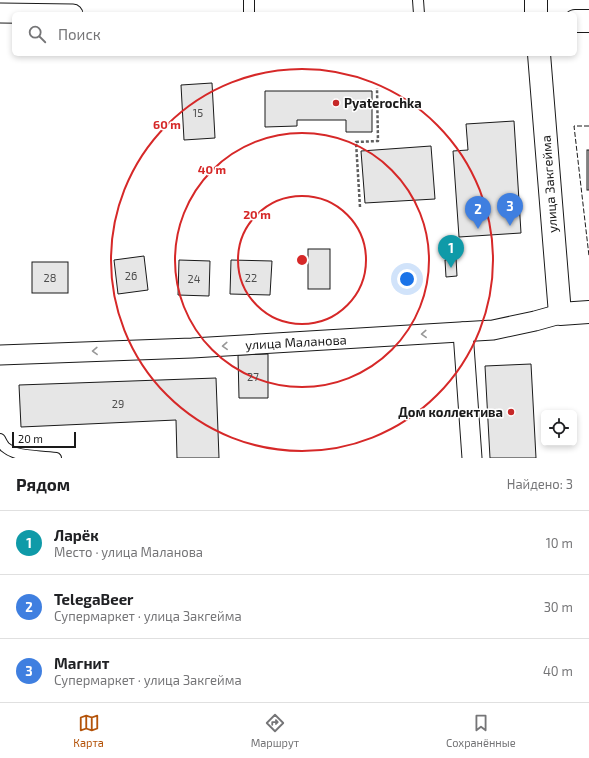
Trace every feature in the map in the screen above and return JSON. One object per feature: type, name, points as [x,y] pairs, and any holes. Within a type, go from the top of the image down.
[{"type":"street","points":[[536,0],[536,12]]},
{"type":"street","points":[[0,13],[12,13]]},
{"type":"street","points":[[577,21],[589,21]]},
{"type":"street","name":"улица Закгейма","points":[[539,56],[560,314]]},
{"type":"street","name":"улица Маланова","points":[[0,355],[192,348],[493,330],[560,314],[589,312]]},
{"type":"street","points":[[463,332],[472,458]]},
{"type":"lane","points":[[249,0],[249,12]]},
{"type":"lane","points":[[418,0],[419,12]]},
{"type":"lane","points":[[0,439],[5,446],[21,456],[56,458]]},
{"type":"path","points":[[360,207],[356,142],[378,141],[377,88]]},
{"type":"building","points":[[212,83],[215,138],[184,140],[181,85]]},
{"type":"building","points":[[265,91],[372,91],[372,132],[346,132],[346,120],[297,120],[297,126],[265,127]]},
{"type":"building","points":[[514,121],[521,233],[459,237],[453,151],[468,150],[466,124]]},
{"type":"building","points":[[431,146],[435,199],[365,203],[361,151]]},
{"type":"building","points":[[587,150],[589,150],[589,190],[587,190]]},
{"type":"building","points":[[308,249],[330,249],[330,289],[308,289]]},
{"type":"building","points":[[144,256],[148,290],[118,294],[114,260]]},
{"type":"building","points":[[456,258],[457,276],[446,277],[445,260]]},
{"type":"building","points":[[179,260],[210,261],[209,296],[178,295]]},
{"type":"building","points":[[231,260],[272,261],[270,295],[230,294]]},
{"type":"building","points":[[32,262],[68,262],[68,293],[32,293]]},
{"type":"building","points":[[268,354],[268,398],[239,398],[238,355]]},
{"type":"building","name":"Дом коллектива","points":[[531,364],[536,458],[490,458],[485,366]]},
{"type":"building","points":[[216,378],[219,458],[177,458],[176,420],[21,427],[19,385]]},
{"type":"fence","points":[[589,126],[574,126],[589,256]]},
{"type":"place","name":"Pyaterochka","points":[[336,103]]},
{"type":"place","name":"Магнит","points":[[510,226]]},
{"type":"place","name":"TelegaBeer","points":[[478,229]]},
{"type":"place","name":"Ларёк","points":[[451,268]]},
{"type":"place","name":"Дом коллектива","points":[[511,412]]}]
